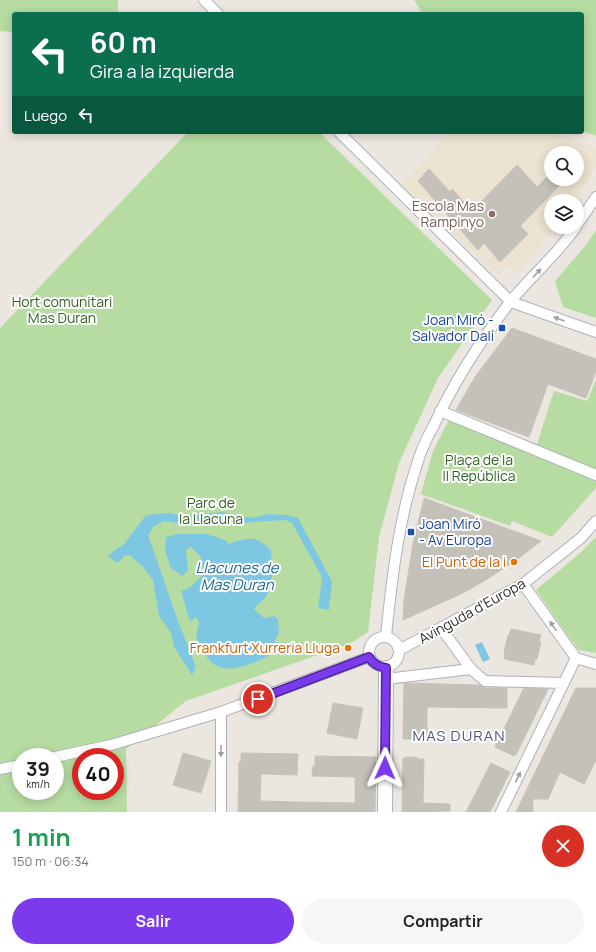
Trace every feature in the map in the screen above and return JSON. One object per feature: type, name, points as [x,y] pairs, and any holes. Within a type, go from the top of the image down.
[{"type":"street","points":[[204,0],[216,12]]},
{"type":"street","points":[[341,134],[510,302],[596,332]]},
{"type":"street","points":[[584,214],[596,197]]},
{"type":"street","points":[[386,636],[394,559],[408,498],[419,458],[440,411],[476,350],[510,302],[548,261],[570,234]]},
{"type":"street","points":[[440,411],[596,475]]},
{"type":"street","name":"Avinguda d'Europa","points":[[400,650],[523,584],[581,538],[596,521]]},
{"type":"street","points":[[523,584],[576,658],[596,664]]},
{"type":"street","points":[[441,628],[471,669],[485,681],[563,683]]},
{"type":"street","points":[[385,812],[386,673],[397,661],[400,650],[398,645],[393,640],[386,636],[375,639],[371,643],[369,648],[369,657],[374,664],[386,673],[471,669]]},
{"type":"street","points":[[64,756],[123,742],[222,712],[369,657]]},
{"type":"street","points":[[501,812],[576,658]]},
{"type":"street","points":[[222,712],[222,812]]},
{"type":"street","points":[[0,770],[12,767]]},
{"type":"shaded area","name":"Escola Mas Rampinyo","points":[[447,134],[558,134],[596,148],[596,166],[579,194],[544,194],[544,234],[549,234],[518,273],[507,265],[498,276],[402,185]]},
{"type":"green space","points":[[0,0],[118,0],[118,12],[12,12],[12,32],[0,31]]},
{"type":"green space","points":[[414,0],[596,0],[596,136],[584,132],[584,12],[422,12]]},
{"type":"green space","name":"Parc de la Llacuna","points":[[186,134],[321,134],[492,300],[438,378],[399,463],[379,537],[368,632],[349,644],[186,701],[126,749],[127,812],[0,812],[0,328]]},
{"type":"green space","points":[[596,230],[596,318],[563,307],[555,281],[586,245]]},
{"type":"green space","name":"Plaça de la II República","points":[[596,380],[596,488],[552,537],[512,521],[510,526],[421,494],[433,451],[453,412],[537,444],[554,391],[587,401]]},
{"type":"green space","points":[[596,537],[596,653],[579,650],[536,590],[579,554]]},
{"type":"water","points":[[221,512],[251,518],[269,514],[298,518],[332,581],[329,610],[318,608],[322,577],[292,523],[285,520],[209,525],[183,524],[164,521],[154,526],[148,535],[196,667],[192,675],[174,647],[171,633],[159,616],[153,580],[144,568],[130,555],[124,556],[118,563],[107,556],[124,544],[146,515],[168,513],[185,516]]},
{"type":"water","name":"Llacunes de Mas Duran","points":[[178,534],[207,534],[227,541],[228,544],[240,540],[255,539],[271,550],[271,584],[266,597],[254,609],[264,618],[274,616],[278,619],[279,632],[274,642],[284,644],[283,649],[256,662],[236,668],[218,666],[210,661],[196,637],[199,622],[196,617],[190,622],[181,591],[189,588],[204,574],[201,557],[191,547],[186,550],[188,571],[182,576],[171,568],[165,551],[166,537]]},
{"type":"water","points":[[482,642],[490,659],[483,662],[475,645]]},
{"type":"building","points":[[517,165],[537,187],[544,180],[544,186],[559,186],[551,194],[544,194],[544,201],[520,226],[528,234],[500,262],[484,243],[478,250],[418,181],[429,169],[450,192],[452,189],[472,211]]},
{"type":"building","points":[[512,328],[596,359],[596,371],[586,398],[548,384],[529,437],[456,410],[475,377]]},
{"type":"building","points":[[424,498],[541,541],[515,561],[484,581],[461,594],[403,620],[404,600],[413,544]]},
{"type":"building","points":[[511,629],[541,635],[539,642],[541,642],[534,665],[504,659],[504,652]]},
{"type":"building","points":[[404,683],[479,685],[485,688],[507,688],[507,708],[427,707],[427,739],[403,739]]},
{"type":"building","points":[[524,688],[548,689],[516,755],[515,754],[514,756],[495,747]]},
{"type":"building","points":[[576,688],[596,688],[596,760],[584,784],[560,772],[548,799],[533,799],[533,812],[516,812]]},
{"type":"building","points":[[333,703],[363,708],[357,739],[327,733]]},
{"type":"building","points":[[183,753],[211,761],[201,793],[173,785]]},
{"type":"building","points":[[241,753],[298,754],[297,775],[261,774],[260,801],[355,803],[355,777],[312,776],[313,766],[315,766],[315,756],[376,757],[375,812],[238,812],[239,762],[241,762]]},
{"type":"building","points":[[417,757],[417,759],[424,759],[423,803],[450,804],[450,811],[402,812],[403,758]]},
{"type":"building","points":[[491,763],[510,772],[490,812],[466,812]]},
{"type":"place","name":"Escola Mas Rampinyo","points":[[492,214]]},
{"type":"place","name":"Joan Miró - Salvador Dalí","points":[[502,328]]},
{"type":"place","name":"Joan Miró - Av Europa","points":[[411,532]]},
{"type":"place","name":"El Punt de la i","points":[[514,562]]},
{"type":"place","name":"Frankfurt Xurreria Lluga","points":[[348,648]]},
{"type":"district","name":"MAS DURAN","points":[[459,736]]},
{"type":"route","points":[[258,699],[369,657],[374,664],[379,667],[386,668],[385,768]]},
{"type":"park label","name":"Hort comunitari Mas Duran","points":[[62,310]]}]
